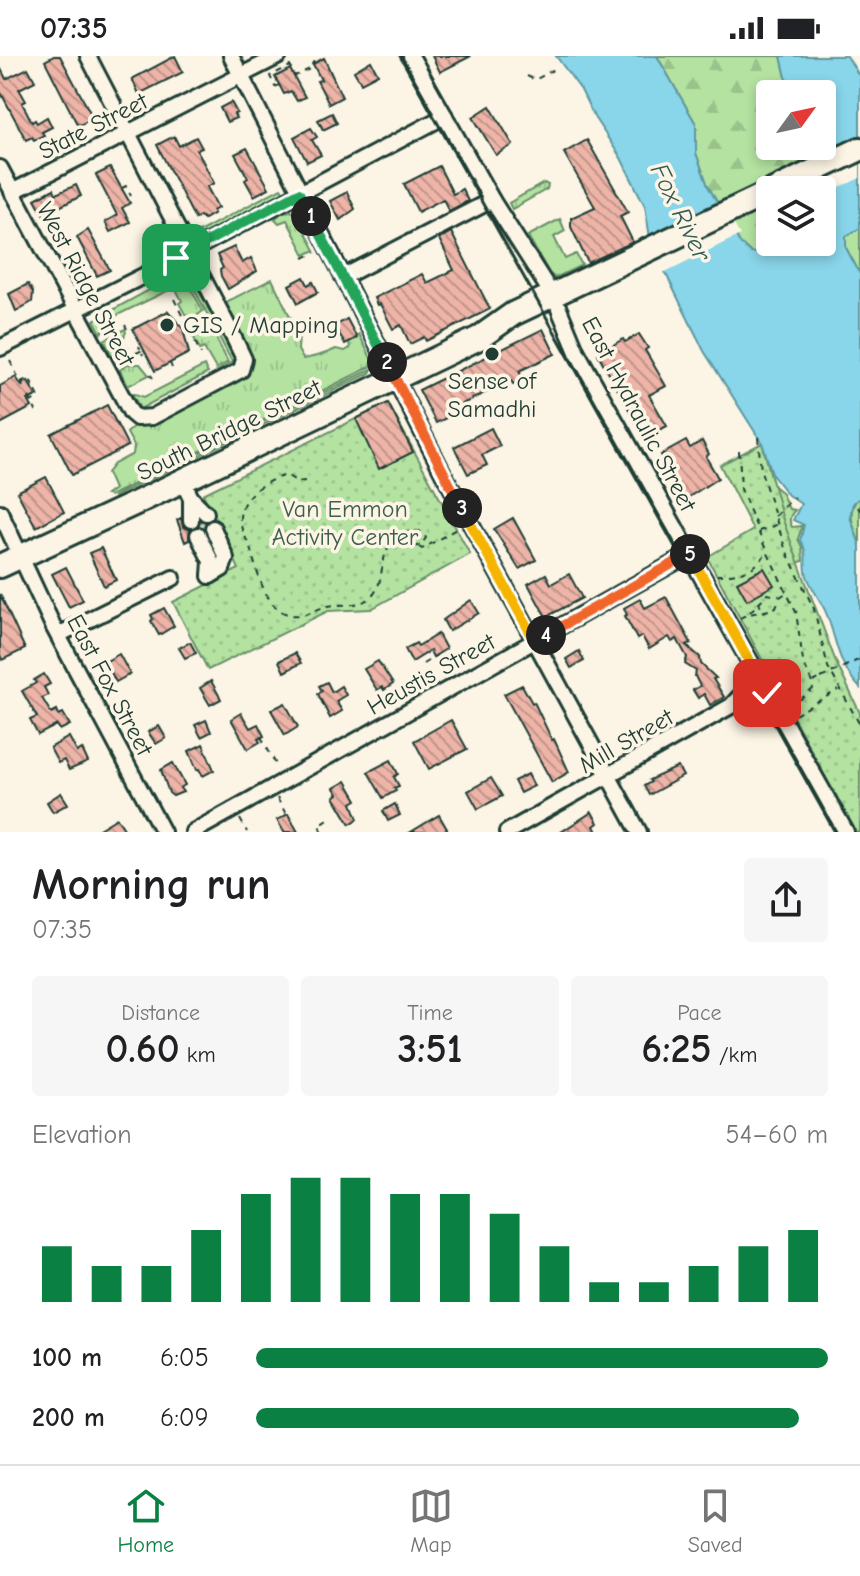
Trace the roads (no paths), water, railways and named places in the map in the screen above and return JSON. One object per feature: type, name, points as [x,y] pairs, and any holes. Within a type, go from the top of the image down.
[{"type":"highway","name":"South Bridge Street","points":[[809,176],[860,149]]},
{"type":"highway","points":[[836,177],[860,165]]},
{"type":"highway","name":"South Bridge Street","points":[[0,566],[187,490],[395,379],[479,338],[507,334],[556,302],[756,204]]},
{"type":"street","points":[[88,56],[189,252]]},
{"type":"street","name":"State Street","points":[[12,192],[127,133],[235,63],[279,56]]},
{"type":"street","name":"East Hydraulic Street","points":[[411,56],[492,200],[556,302],[577,352],[846,832]]},
{"type":"street","points":[[235,63],[395,379],[639,832]]},
{"type":"street","points":[[0,348],[445,116]]},
{"type":"street","name":"West Ridge Street","points":[[0,168],[74,311],[131,413],[137,418],[152,417],[241,370],[244,359],[189,252]]},
{"type":"street","points":[[343,277],[492,200]]},
{"type":"street","points":[[187,490],[199,517]]},
{"type":"street","name":"East Fox Street","points":[[0,512],[58,635],[163,832]]},
{"type":"street","points":[[206,531],[213,566],[217,571]]},
{"type":"street","name":"Heustis Street","points":[[193,832],[690,554]]},
{"type":"street","points":[[58,635],[173,578]]},
{"type":"street","name":"Mill Street","points":[[507,832],[731,706],[758,677]]},
{"type":"water","name":"Fox River","points":[[556,56],[657,56],[696,124],[696,153],[708,186],[740,243],[751,253],[756,253],[756,256],[836,256],[836,176],[806,176],[805,160],[836,160],[836,80],[787,80],[781,56],[847,56],[860,77],[860,228],[846,236],[846,248],[860,274],[860,498],[853,503],[850,517],[860,545],[860,688],[842,662],[827,615],[807,576],[800,541],[804,525],[793,520],[801,504],[788,495],[773,476],[762,443],[704,351],[650,238],[645,206],[581,90]]},
{"type":"tunnel","points":[[197,518],[204,532]]},
{"type":"railway","points":[[400,56],[835,832]]},
{"type":"place","name":"GIS / Mapping","points":[[167,325]]},
{"type":"place","name":"Sense of Samadhi","points":[[492,354]]},
{"type":"park label","name":"Van Emmon Activity Center","points":[[345,523]]}]
